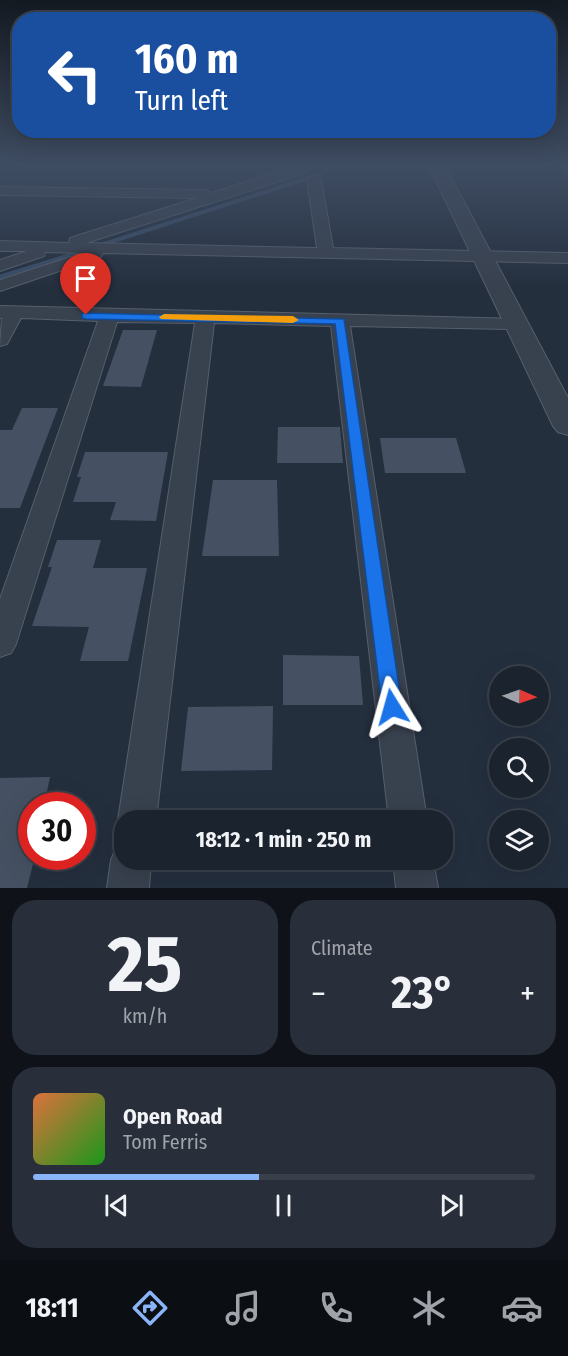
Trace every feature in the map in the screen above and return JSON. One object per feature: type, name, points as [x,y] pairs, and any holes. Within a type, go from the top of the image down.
[{"type":"street","points":[[0,266],[191,205]]},
{"type":"street","points":[[318,205],[326,254]]},
{"type":"street","points":[[460,205],[568,390]]},
{"type":"street","points":[[466,205],[490,256],[516,323],[568,426]]},
{"type":"street","points":[[0,246],[568,258]]},
{"type":"street","points":[[0,286],[111,249]]},
{"type":"street","points":[[0,340],[8,312],[109,316],[516,323]]},
{"type":"street","points":[[0,644],[109,316]]},
{"type":"street","points":[[138,810],[205,318]]},
{"type":"street","points":[[340,321],[407,810]]},
{"type":"street","points":[[128,888],[130,870]]},
{"type":"street","points":[[414,870],[417,888]]},
{"type":"building","points":[[123,330],[157,330],[141,387],[103,386]]},
{"type":"building","points":[[22,408],[58,408],[20,508],[0,508],[0,430],[12,430]]},
{"type":"building","points":[[278,427],[340,427],[343,463],[277,463]]},
{"type":"building","points":[[380,438],[456,438],[466,473],[385,473]]},
{"type":"building","points":[[85,452],[168,452],[156,521],[110,520],[116,502],[73,502],[81,477],[77,477]]},
{"type":"building","points":[[213,480],[277,480],[279,556],[202,556]]},
{"type":"building","points":[[57,540],[101,540],[93,568],[147,568],[128,661],[80,661],[89,627],[32,626],[52,567],[48,567]]},
{"type":"building","points":[[283,655],[359,656],[363,705],[283,705]]},
{"type":"building","points":[[273,706],[272,770],[181,771],[188,707]]},
{"type":"building","points":[[50,777],[47,792],[18,792],[18,870],[32,870],[27,888],[0,888],[0,778]]},
{"type":"waterway","points":[[98,246],[224,205]]},
{"type":"waterway","points":[[0,277],[85,251]]},
{"type":"slow traffic","points":[[164,317],[293,320]]},
{"type":"route","points":[[86,315],[340,321],[392,707]]}]
